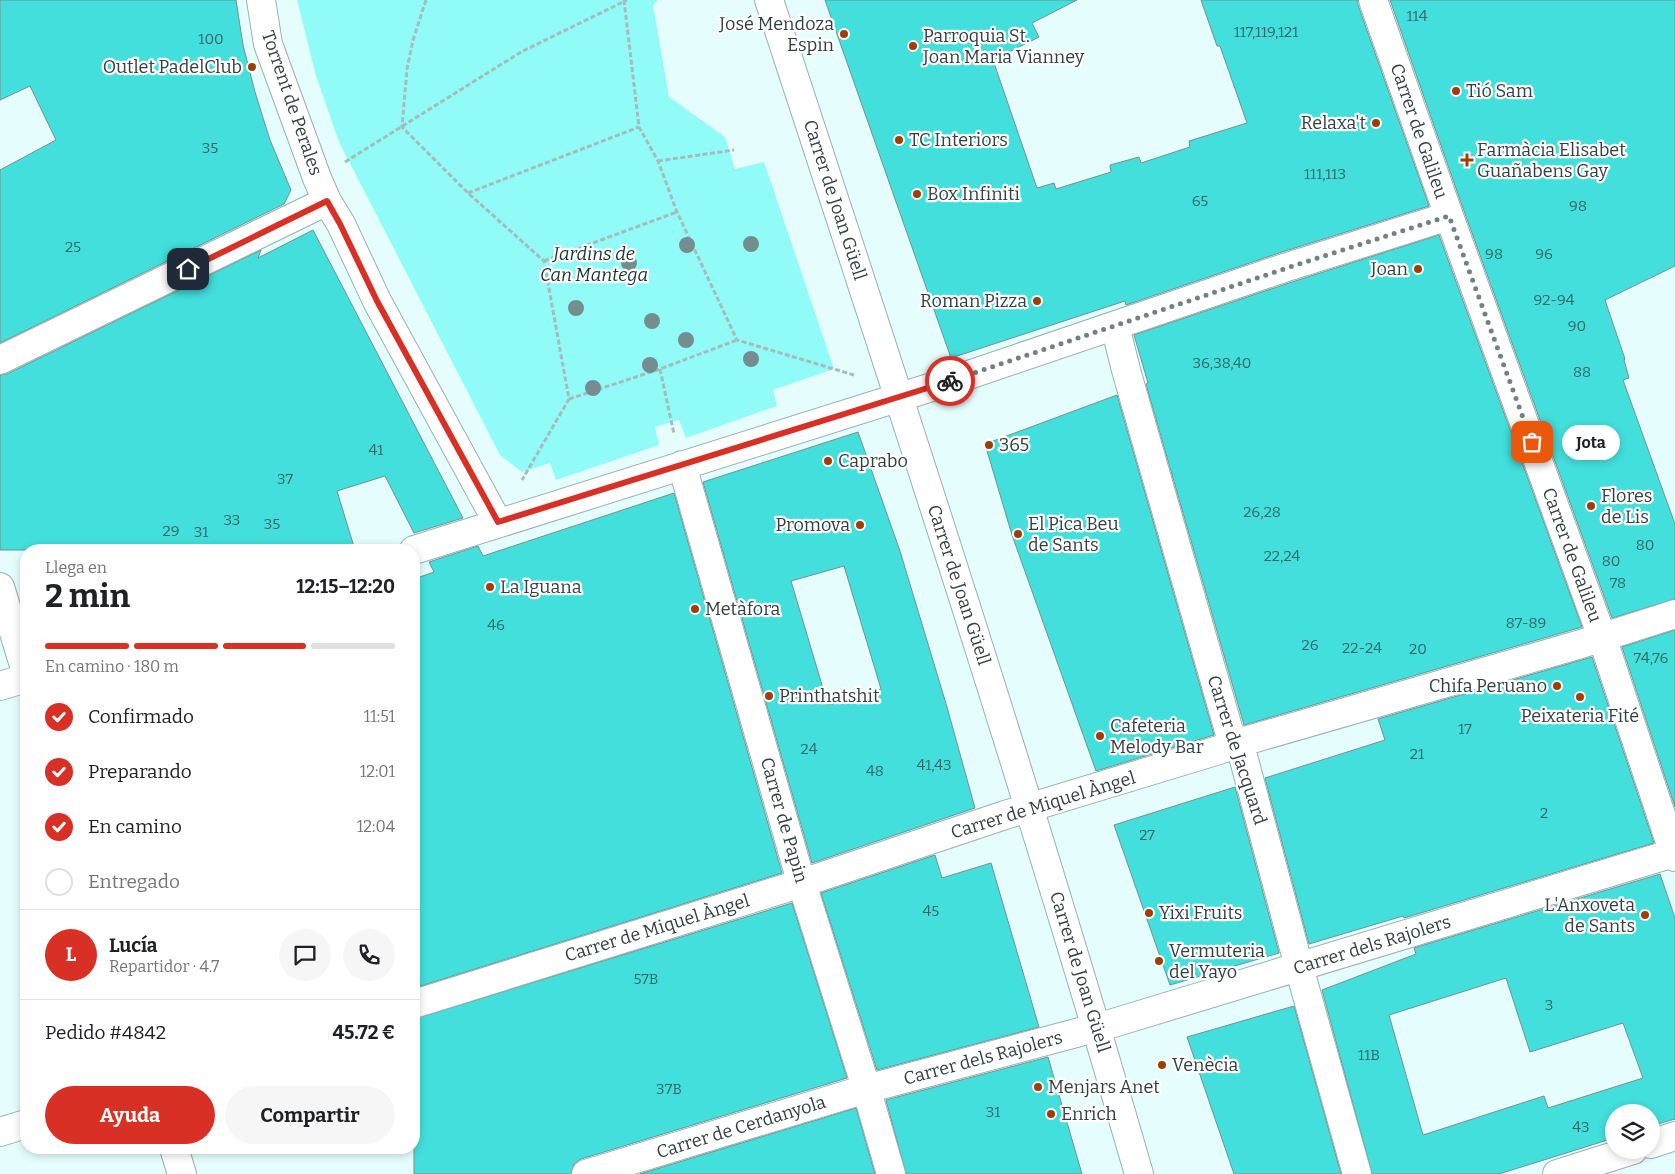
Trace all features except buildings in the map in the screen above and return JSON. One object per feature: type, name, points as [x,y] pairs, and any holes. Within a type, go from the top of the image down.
[{"type":"street","name":"Torrent de Perales","points":[[261,0],[268,44],[327,201],[377,301],[498,522]]},
{"type":"street","name":"Carrer de Joan Güell","points":[[769,0],[899,396],[1030,808],[1097,1027],[1139,1174]]},
{"type":"street","name":"Carrer de Galileu","points":[[1373,0],[1449,216],[1602,637],[1674,855]]},
{"type":"street","points":[[0,360],[327,201]]},
{"type":"street","points":[[420,548],[951,381],[1296,264],[1449,216]]},
{"type":"street","name":"Carrer de Jacquard","points":[[1115,326],[1229,731],[1238,743],[1243,756],[1357,1174]]},
{"type":"street","name":"Carrer de Papin","points":[[682,465],[802,883],[891,1174]]},
{"type":"street","points":[[0,587],[20,652]]},
{"type":"street","name":"Carrer de Miquel Àngel","points":[[420,1002],[802,883],[1030,808],[1238,743],[1675,614]]},
{"type":"street","points":[[0,686],[20,680]]},
{"type":"street","name":"Carrer dels Rajolers","points":[[866,1089],[1097,1027],[1674,855]]},
{"type":"street","name":"Carrer de Cerdanyola","points":[[586,1174],[866,1089]]},
{"type":"street","points":[[0,1132],[20,1126]]},
{"type":"street","points":[[1660,1141],[1675,1136]]},
{"type":"street","points":[[176,1154],[182,1174]]},
{"type":"street","points":[[1557,1174],[1603,1167],[1617,1159]]},
{"type":"path","points":[[426,0],[413,40],[407,69],[402,127],[468,193],[544,261],[569,399],[521,482]]},
{"type":"path","points":[[340,165],[521,52],[625,0],[639,128],[658,161],[677,212],[737,340]]},
{"type":"path","points":[[468,193],[639,128]]},
{"type":"path","points":[[658,161],[734,150]]},
{"type":"path","points":[[544,261],[677,212]]},
{"type":"path","points":[[569,399],[660,369],[737,340],[854,375]]},
{"type":"path","points":[[660,369],[682,465]]},
{"type":"green space","name":"Jardins de Can Mantega","points":[[297,0],[658,0],[653,5],[669,97],[725,137],[735,169],[764,162],[834,369],[773,390],[777,406],[686,438],[679,420],[655,427],[659,445],[556,480],[550,463],[522,472],[500,455],[339,142],[316,76]]},
{"type":"way so far","points":[[950,381],[1449,216],[1532,442]]},
{"type":"place","name":"José Mendoza Espin","points":[[844,34]]},
{"type":"place","name":"Parroquia St. Joan Maria Vianney","points":[[913,46]]},
{"type":"place","name":"Outlet PadelClub","points":[[252,67]]},
{"type":"place","name":"Tió Sam","points":[[1456,91]]},
{"type":"place","name":"Relaxa't","points":[[1376,123]]},
{"type":"place","name":"TC Interiors","points":[[899,140]]},
{"type":"place","name":"Farmàcia Elisabet Guañabens Gay","points":[[1467,160]]},
{"type":"place","name":"Box Infiniti","points":[[917,194]]},
{"type":"place","name":"Joan","points":[[1418,269]]},
{"type":"place","name":"Roman Pizza","points":[[1037,301]]},
{"type":"place","name":"Jota","points":[[1532,442]]},
{"type":"place","name":"365","points":[[989,445]]},
{"type":"place","name":"Caprabo","points":[[828,461]]},
{"type":"place","name":"Flores de Lis","points":[[1591,506]]},
{"type":"place","name":"Promova","points":[[860,525]]},
{"type":"place","name":"El Pica Beu de Sants","points":[[1018,534]]},
{"type":"place","name":"La Iguana","points":[[490,587]]},
{"type":"place","name":"Metàfora","points":[[695,609]]},
{"type":"place","name":"Chifa Peruano","points":[[1557,686]]},
{"type":"place","name":"Printhatshit","points":[[769,696]]},
{"type":"place","name":"Peixateria Fité","points":[[1580,697]]},
{"type":"place","name":"Cafeteria Melody Bar","points":[[1100,736]]},
{"type":"place","name":"Yixi Fruits","points":[[1149,913]]},
{"type":"place","name":"L'Anxoveta de Sants","points":[[1645,915]]},
{"type":"place","name":"Vermuteria del Yayo","points":[[1159,961]]},
{"type":"place","name":"Venècia","points":[[1162,1065]]},
{"type":"place","name":"Menjars Anet","points":[[1038,1087]]},
{"type":"place","name":"Enrich","points":[[1051,1114]]},
{"type":"route","points":[[188,269],[327,201],[377,301],[498,522],[950,381]]}]
